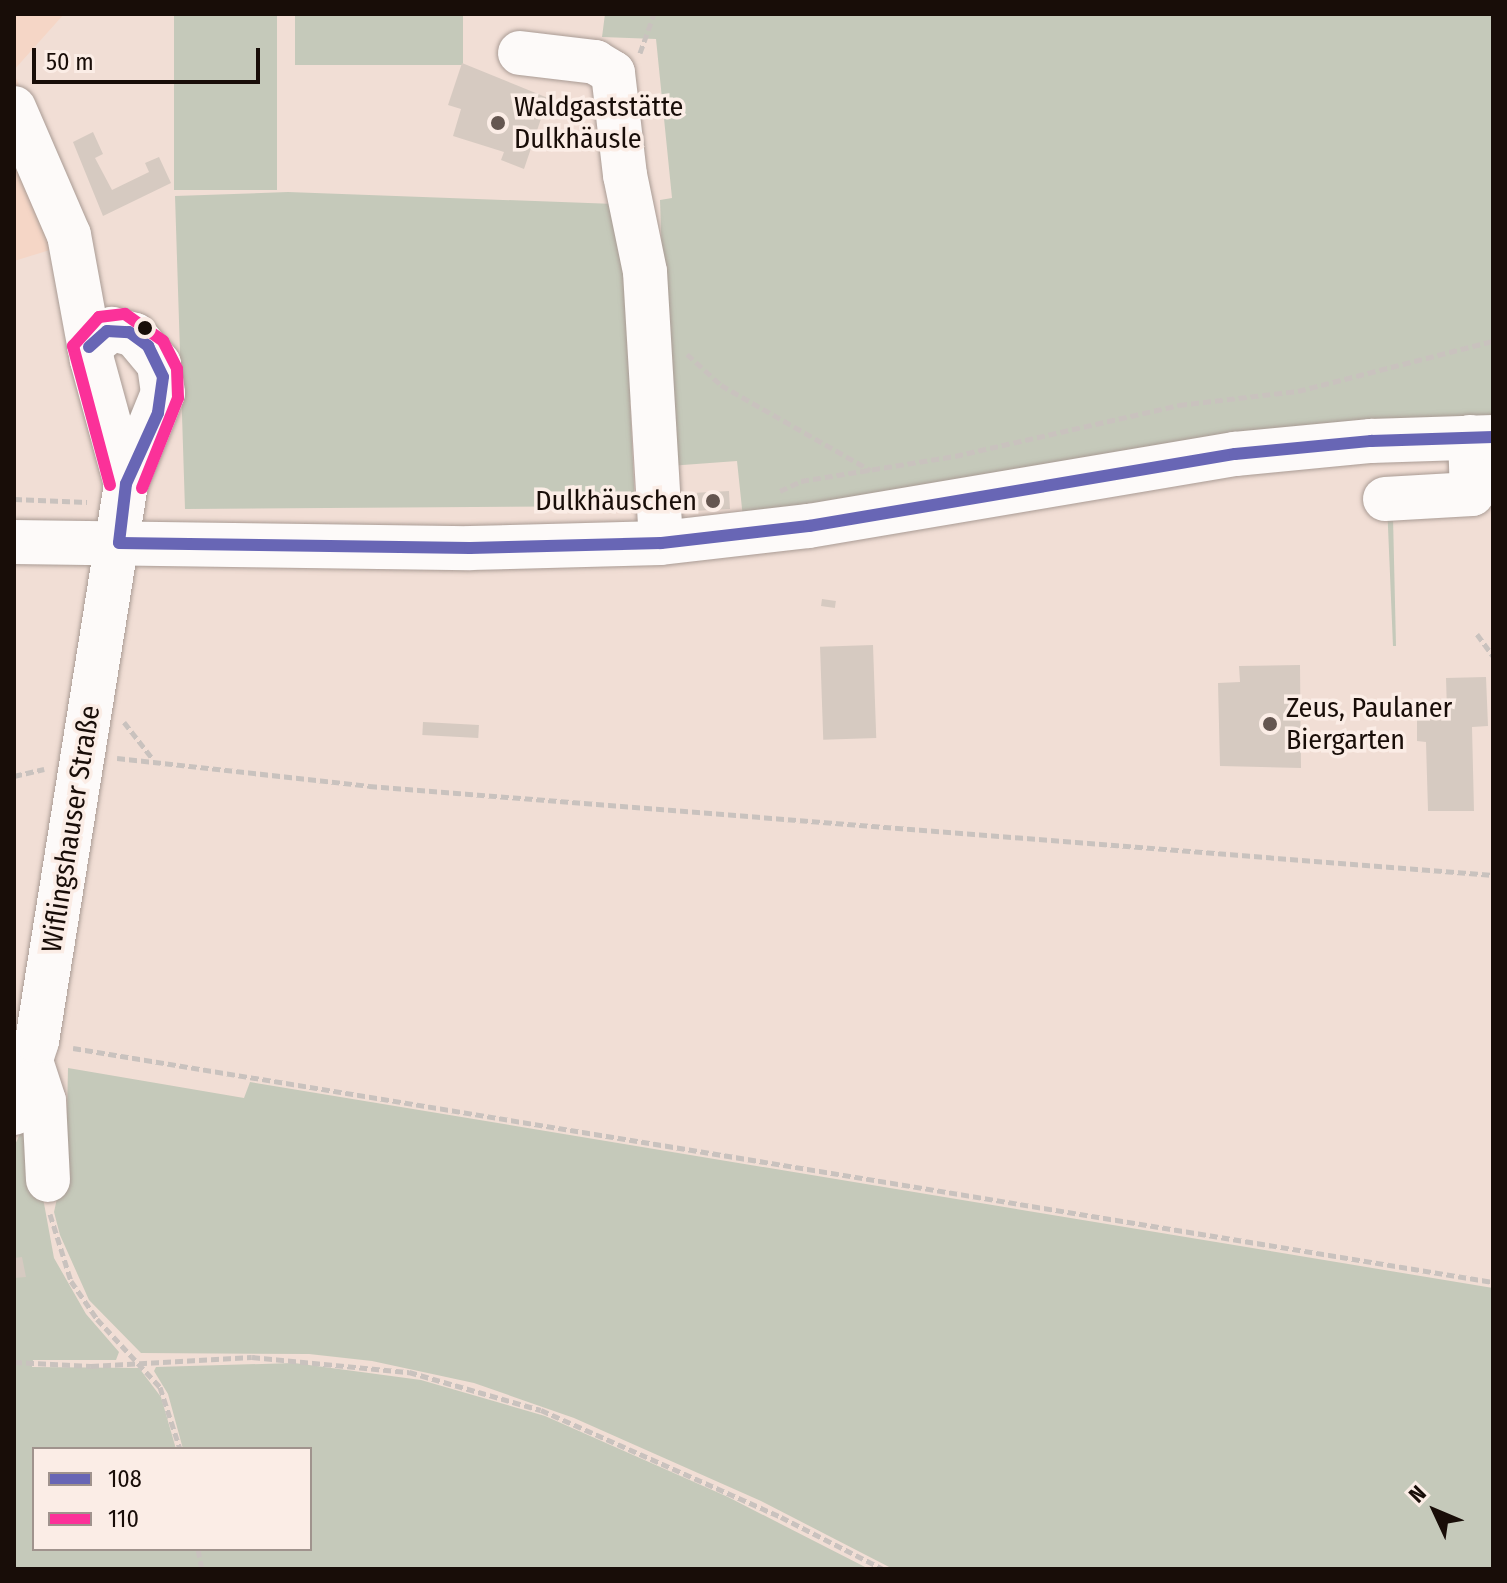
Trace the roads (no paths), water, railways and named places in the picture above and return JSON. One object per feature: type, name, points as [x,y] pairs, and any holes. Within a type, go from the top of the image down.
[{"type":"street","points":[[520,53],[595,62],[612,69],[625,175],[644,261],[661,543]]},
{"type":"street","points":[[14,108],[69,235],[89,347],[126,484]]},
{"type":"street","points":[[89,347],[107,331],[124,330],[144,342],[161,370],[158,413],[126,484]]},
{"type":"street","points":[[14,542],[470,548],[661,543],[836,522],[1235,454],[1482,437],[1472,494],[1385,499]]},
{"type":"street","name":"Wiflingshauser Straße","points":[[14,1113],[34,1052],[119,543],[126,484]]},
{"type":"street","points":[[34,1052],[44,1101],[48,1180]]},
{"type":"place","name":"Waldgaststätte Dulkhäusle","points":[[498,123]]},
{"type":"place","name":"Dulkhäuschen","points":[[713,501]]},
{"type":"place","name":"Zeus, Paulaner Biergarten","points":[[1270,724]]}]
